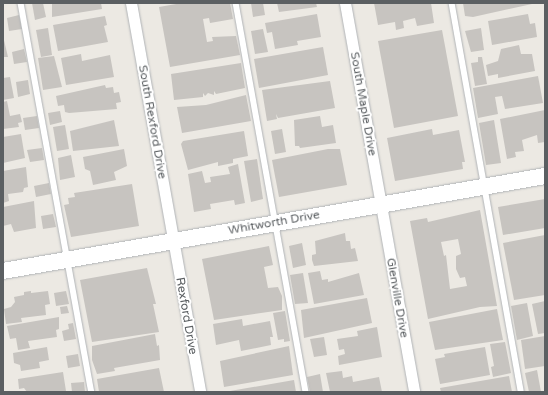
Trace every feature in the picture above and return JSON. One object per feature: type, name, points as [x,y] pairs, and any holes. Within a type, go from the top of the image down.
[{"type":"street","name":"South Rexford Drive","points":[[132,3],[173,241]]},
{"type":"street","name":"South Maple Drive","points":[[345,3],[380,204]]},
{"type":"street","name":"Whitworth Drive","points":[[3,271],[545,176]]},
{"type":"street","name":"Glenville Drive","points":[[380,204],[414,392]]},
{"type":"street","name":"Rexford Drive","points":[[173,241],[200,392]]},
{"type":"lane","points":[[21,3],[92,392]]},
{"type":"lane","points":[[236,3],[306,392]]},
{"type":"lane","points":[[452,3],[521,392]]},
{"type":"building","points":[[32,3],[43,3],[46,17],[35,20]]},
{"type":"building","points":[[52,3],[101,3],[102,9],[52,17]]},
{"type":"building","points":[[182,3],[230,3],[233,19],[210,23],[209,18],[203,19],[207,42],[213,41],[212,37],[236,36],[240,55],[170,67],[159,7]]},
{"type":"building","points":[[251,3],[263,3],[265,15],[253,17]]},
{"type":"building","points":[[277,3],[316,3],[317,7],[279,12]]},
{"type":"building","points":[[374,3],[431,3],[434,23],[417,26],[415,18],[403,21],[404,28],[396,30],[395,22],[378,25]]},
{"type":"building","points":[[463,3],[532,4],[473,17],[465,16]]},
{"type":"building","points":[[317,14],[321,37],[297,41],[298,45],[275,49],[272,32],[267,33],[265,23]]},
{"type":"building","points":[[528,14],[530,24],[535,23],[537,37],[492,45],[488,21]]},
{"type":"building","points":[[19,15],[22,29],[9,31],[7,18]]},
{"type":"building","points":[[105,16],[107,25],[104,26],[108,42],[58,51],[53,25]]},
{"type":"building","points":[[48,28],[52,55],[41,57],[36,30]]},
{"type":"building","points":[[481,28],[484,50],[471,52],[465,31]]},
{"type":"building","points":[[263,29],[268,52],[255,54],[251,31]]},
{"type":"building","points":[[442,30],[458,116],[394,128],[378,41]]},
{"type":"building","points":[[3,36],[8,57],[3,57]]},
{"type":"building","points":[[519,45],[521,54],[532,54],[535,71],[498,78],[498,74],[488,76],[486,65],[498,61],[501,49]]},
{"type":"building","points":[[323,47],[328,75],[259,88],[254,59]]},
{"type":"building","points":[[24,49],[27,62],[14,64],[12,52]]},
{"type":"building","points":[[81,54],[82,61],[110,55],[114,77],[66,85],[61,58]]},
{"type":"building","points":[[54,56],[62,87],[43,90],[38,58]]},
{"type":"building","points":[[478,57],[482,57],[487,84],[475,86],[471,63],[478,62]]},
{"type":"building","points":[[241,63],[245,88],[216,94],[214,91],[214,95],[208,93],[205,96],[203,93],[203,97],[174,100],[171,74]]},
{"type":"building","points":[[538,76],[543,103],[505,109],[502,96],[495,97],[498,114],[478,118],[473,88]]},
{"type":"building","points":[[10,77],[14,98],[3,100],[3,78]]},
{"type":"building","points":[[28,80],[30,94],[18,97],[16,82]]},
{"type":"building","points":[[330,81],[335,108],[278,118],[276,114],[277,119],[267,121],[262,90]]},
{"type":"building","points":[[105,85],[106,88],[113,87],[114,93],[119,92],[121,102],[116,103],[117,109],[69,113],[65,112],[64,105],[58,106],[56,96]]},
{"type":"building","points":[[246,95],[251,121],[182,133],[177,107],[206,105]]},
{"type":"building","points":[[7,101],[10,116],[20,114],[22,122],[18,123],[19,127],[3,129],[3,102]]},
{"type":"building","points":[[545,110],[545,142],[538,143],[537,135],[522,140],[524,151],[515,152],[516,157],[507,159],[500,119]]},
{"type":"building","points":[[60,111],[62,122],[50,125],[48,113]]},
{"type":"building","points":[[37,116],[39,128],[25,130],[23,118]]},
{"type":"building","points":[[320,116],[322,127],[333,125],[336,143],[300,148],[299,146],[295,146],[294,120]]},
{"type":"building","points":[[114,120],[119,146],[73,151],[70,131]]},
{"type":"building","points":[[494,120],[501,163],[486,165],[479,123]]},
{"type":"building","points":[[65,125],[69,149],[57,151],[53,127]]},
{"type":"building","points":[[282,129],[286,152],[275,154],[271,131]]},
{"type":"building","points":[[432,129],[433,135],[459,130],[465,162],[462,162],[463,169],[395,181],[387,138]]},
{"type":"building","points":[[244,131],[248,156],[233,159],[233,163],[218,166],[218,162],[188,170],[181,144],[183,141]]},
{"type":"building","points":[[21,134],[25,158],[3,163],[3,137]]},
{"type":"building","points":[[42,148],[44,160],[30,162],[27,150]]},
{"type":"building","points":[[124,149],[127,166],[114,172],[116,180],[93,185],[90,171],[85,169],[83,157]]},
{"type":"building","points":[[328,149],[340,149],[347,185],[279,197],[272,160]]},
{"type":"building","points":[[71,155],[75,177],[60,180],[58,158]]},
{"type":"building","points":[[257,159],[263,199],[251,202],[244,161]]},
{"type":"building","points":[[238,164],[245,203],[235,205],[234,200],[210,204],[211,209],[194,212],[188,174],[202,171],[205,183],[211,182],[210,177],[230,174],[228,167]]},
{"type":"building","points":[[26,167],[28,187],[24,188],[23,192],[8,194],[9,201],[3,203],[3,171]]},
{"type":"building","points":[[49,183],[51,194],[36,197],[34,186]]},
{"type":"building","points":[[132,184],[139,226],[71,237],[64,205],[69,204],[68,198],[75,197],[74,193]]},
{"type":"building","points":[[545,199],[545,228],[503,235],[498,207]]},
{"type":"building","points":[[34,201],[36,228],[14,232],[11,224],[3,226],[3,207]]},
{"type":"building","points":[[480,210],[497,306],[480,307],[428,319],[410,221],[427,218],[428,222]],"holes":[[[458,239],[461,254],[456,256],[456,269],[460,278],[465,277],[467,286],[450,289],[446,255],[444,256],[441,242]]]},
{"type":"building","points":[[53,214],[56,227],[43,229],[41,216]]},
{"type":"building","points":[[345,233],[346,241],[350,241],[351,249],[355,248],[358,261],[314,266],[312,255],[316,254],[315,241]]},
{"type":"building","points":[[545,235],[545,295],[514,300],[503,243]]},
{"type":"building","points":[[302,243],[306,265],[293,268],[289,246]]},
{"type":"building","points":[[269,246],[273,265],[264,267],[268,288],[278,287],[282,296],[282,310],[214,320],[202,259]]},
{"type":"building","points":[[147,268],[156,304],[153,304],[159,332],[92,342],[80,280]]},
{"type":"building","points":[[320,271],[322,280],[328,279],[328,282],[359,273],[364,295],[314,304],[308,273]]},
{"type":"building","points":[[303,273],[308,303],[295,304],[290,275]]},
{"type":"building","points":[[31,291],[31,293],[48,291],[50,304],[45,305],[46,315],[21,318],[22,322],[6,324],[4,309],[11,307],[15,302],[14,297],[24,295],[24,292]]},
{"type":"building","points":[[66,291],[69,304],[56,306],[54,293]]},
{"type":"building","points":[[367,298],[372,323],[304,338],[301,310]]},
{"type":"building","points":[[545,301],[545,333],[538,334],[532,304]]},
{"type":"building","points":[[527,303],[533,336],[517,340],[511,306]]},
{"type":"building","points":[[67,306],[69,313],[61,314],[60,307]]},
{"type":"building","points":[[497,309],[503,340],[435,350],[429,322]]},
{"type":"building","points":[[285,311],[290,341],[284,342],[284,339],[278,340],[273,313]]},
{"type":"building","points":[[59,317],[59,329],[56,330],[57,337],[28,341],[30,348],[18,350],[16,338],[10,339],[7,326]]},
{"type":"building","points":[[242,319],[243,326],[270,321],[273,337],[270,337],[271,345],[241,351],[239,340],[216,345],[213,324]]},
{"type":"building","points":[[73,323],[76,339],[64,341],[62,331],[69,329],[68,324]]},
{"type":"building","points":[[377,327],[382,357],[339,365],[338,356],[345,354],[344,349],[339,350],[337,339],[358,336],[357,331]]},
{"type":"building","points":[[155,334],[157,346],[159,345],[160,360],[114,368],[115,371],[97,374],[92,360],[92,346]]},
{"type":"building","points":[[545,336],[545,366],[525,369],[521,340]]},
{"type":"building","points":[[324,337],[327,355],[314,357],[310,339]]},
{"type":"building","points":[[505,342],[511,373],[493,377],[491,367],[494,366],[490,344]]},
{"type":"building","points":[[289,346],[293,375],[224,387],[220,361]]},
{"type":"building","points":[[47,347],[49,360],[39,362],[40,368],[21,371],[20,365],[14,363],[13,353]]},
{"type":"building","points":[[485,347],[490,375],[440,384],[435,359],[445,357],[444,354]]},
{"type":"building","points":[[78,354],[80,366],[68,368],[66,356]]},
{"type":"building","points":[[159,368],[164,392],[99,392],[97,379]]},
{"type":"building","points":[[537,370],[541,392],[529,392],[525,373]]},
{"type":"building","points":[[342,371],[343,378],[352,376],[353,382],[379,377],[382,392],[330,392],[326,373]]},
{"type":"building","points":[[63,372],[66,391],[27,392],[24,388],[19,389],[18,379]]},
{"type":"building","points":[[320,374],[323,392],[310,392],[307,377]]},
{"type":"building","points":[[509,376],[512,392],[441,392],[440,388]]},
{"type":"building","points":[[294,380],[296,392],[230,392],[230,391]]},
{"type":"building","points":[[84,382],[85,392],[72,392],[71,383]]}]
